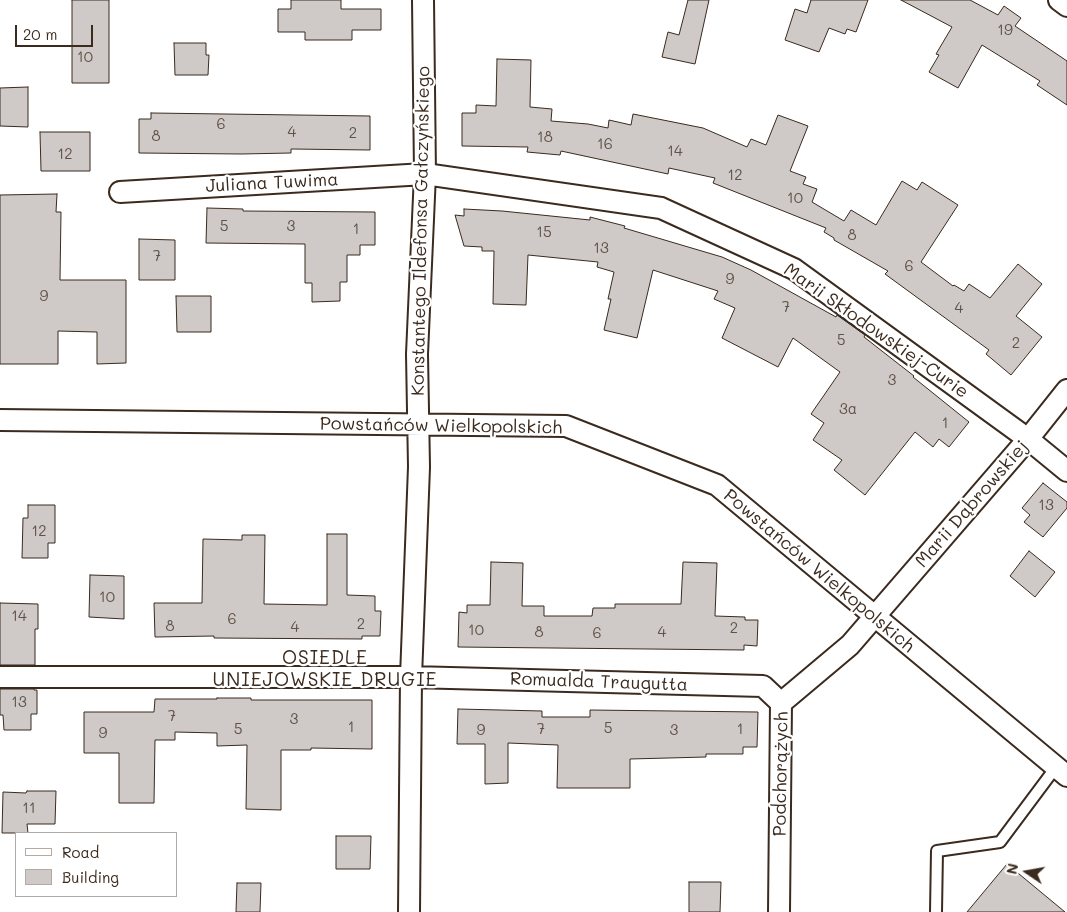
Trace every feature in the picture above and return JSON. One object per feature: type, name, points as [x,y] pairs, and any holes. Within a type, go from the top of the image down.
[{"type":"street","name":"Konstantego Ildefonsa Gałczyńskiego","points":[[410,912],[411,677],[418,467],[417,354],[424,174],[423,0]]},
{"type":"street","points":[[1059,0],[1067,6]]},
{"type":"street","name":"Juliana Tuwima","points":[[120,192],[424,174]]},
{"type":"street","name":"Marii Skłodowskiej-Curie","points":[[424,174],[661,208],[794,269],[1028,439],[1067,471]]},
{"type":"street","name":"Marii Dąbrowskiej","points":[[875,617],[1028,439],[1067,390]]},
{"type":"street","name":"Powstańców Wielkopolskich","points":[[0,420],[566,426],[717,485],[1062,771]]},
{"type":"street","name":"Podchorążych","points":[[779,912],[782,703],[850,644],[875,617]]},
{"type":"street","name":"Romualda Traugutta","points":[[0,677],[411,677],[763,686],[782,703]]},
{"type":"lane","points":[[936,912],[937,851],[1000,842],[1062,771]]},
{"type":"building","points":[[72,0],[109,0],[109,83],[72,83]]},
{"type":"building","points":[[291,0],[341,0],[341,9],[381,9],[381,30],[352,30],[352,40],[305,40],[305,32],[278,32],[278,9],[291,9]]},
{"type":"building","points":[[688,0],[709,0],[695,64],[662,57],[668,32],[679,35]]},
{"type":"building","points":[[811,0],[868,0],[856,32],[847,29],[845,34],[829,28],[819,52],[785,40],[795,9],[807,13]]},
{"type":"building","points":[[901,0],[970,0],[998,15],[1004,6],[1021,18],[1015,26],[1067,61],[1067,105],[1037,85],[1040,81],[982,45],[958,88],[929,72],[939,55],[936,54],[952,27]]},
{"type":"building","points":[[174,43],[206,43],[206,55],[209,55],[208,75],[175,75]]},
{"type":"building","points":[[497,59],[531,60],[530,107],[552,109],[551,121],[588,124],[608,128],[609,120],[631,125],[633,114],[703,128],[747,147],[751,139],[766,145],[778,115],[808,126],[790,171],[806,177],[803,184],[817,189],[812,202],[844,221],[851,210],[876,225],[902,181],[917,190],[922,182],[958,205],[921,262],[953,286],[964,291],[969,284],[990,298],[1018,264],[1042,284],[1016,316],[1042,337],[1011,375],[986,354],[989,350],[885,274],[888,271],[834,240],[834,238],[824,232],[826,228],[713,183],[715,178],[669,168],[668,174],[561,151],[560,155],[527,152],[528,147],[462,146],[462,113],[476,113],[476,105],[496,106]]},
{"type":"building","points":[[28,87],[28,127],[0,126],[0,88]]},
{"type":"building","points":[[151,113],[370,116],[370,150],[291,149],[291,153],[241,154],[139,153],[139,119],[151,119]]},
{"type":"building","points":[[40,132],[90,132],[90,171],[41,171]]},
{"type":"building","points":[[57,194],[56,212],[61,212],[60,280],[126,280],[126,363],[97,364],[97,332],[58,331],[58,364],[0,364],[0,195]]},
{"type":"building","points":[[207,208],[243,209],[243,211],[375,212],[375,245],[360,245],[360,255],[347,255],[347,282],[340,282],[340,301],[312,302],[312,283],[305,283],[305,244],[206,243]]},
{"type":"building","points":[[464,209],[590,220],[590,217],[625,226],[624,228],[722,257],[751,270],[836,317],[837,315],[865,335],[864,337],[969,422],[949,447],[939,439],[933,447],[915,432],[865,495],[834,470],[842,460],[813,440],[824,423],[811,414],[840,372],[793,338],[778,367],[722,338],[735,308],[714,299],[718,291],[653,270],[637,338],[604,330],[611,299],[608,299],[614,272],[597,267],[598,262],[528,255],[526,305],[493,304],[494,251],[482,251],[482,247],[464,246],[455,215],[464,216]]},
{"type":"building","points":[[139,239],[175,240],[175,280],[139,280]]},
{"type":"building","points":[[176,296],[211,296],[211,332],[177,332]]},
{"type":"building","points":[[1043,483],[1067,502],[1067,508],[1043,537],[1024,522],[1030,515],[1022,508]]},
{"type":"building","points":[[28,505],[55,505],[55,543],[48,543],[48,558],[22,558],[23,518],[28,518]]},
{"type":"building","points":[[327,534],[347,534],[347,595],[375,596],[375,611],[381,611],[380,636],[362,636],[362,639],[214,638],[214,636],[155,637],[154,603],[202,603],[203,539],[242,540],[242,535],[265,535],[264,604],[327,605]]},
{"type":"building","points":[[1029,551],[1055,572],[1035,597],[1010,576]]},
{"type":"building","points":[[491,562],[523,563],[522,606],[544,606],[544,616],[592,616],[593,608],[615,608],[615,604],[681,604],[683,562],[717,563],[715,616],[745,617],[745,620],[758,620],[757,646],[744,645],[744,650],[458,647],[459,612],[467,613],[467,605],[490,605]]},
{"type":"building","points":[[90,575],[124,576],[124,619],[89,617]]},
{"type":"building","points":[[0,603],[38,604],[38,629],[35,629],[35,665],[0,665]]},
{"type":"building","points":[[0,689],[37,690],[37,714],[31,714],[31,730],[4,730],[3,715],[0,715]]},
{"type":"building","points":[[251,698],[251,700],[372,700],[372,749],[311,748],[311,750],[281,750],[281,810],[246,809],[247,745],[217,746],[217,733],[175,732],[175,740],[155,740],[154,803],[119,803],[119,753],[84,753],[84,712],[154,712],[155,699]]},
{"type":"building","points":[[458,709],[542,711],[542,717],[590,717],[590,710],[758,712],[757,747],[743,747],[743,754],[706,754],[706,757],[630,759],[630,788],[557,788],[558,745],[508,743],[508,783],[485,784],[485,744],[457,744]]},
{"type":"building","points":[[27,791],[56,791],[55,824],[27,824],[28,832],[2,833],[3,792],[26,793]]},
{"type":"building","points":[[336,836],[371,836],[370,869],[336,869]]},
{"type":"building","points":[[1007,864],[1065,912],[967,912]]},
{"type":"building","points":[[689,882],[721,882],[720,912],[689,912]]},
{"type":"building","points":[[237,883],[261,883],[260,912],[236,912]]},
{"type":"district","name":"OSIEDLE UNIEJOWSKIE DRUGIE","points":[[325,669]]}]
